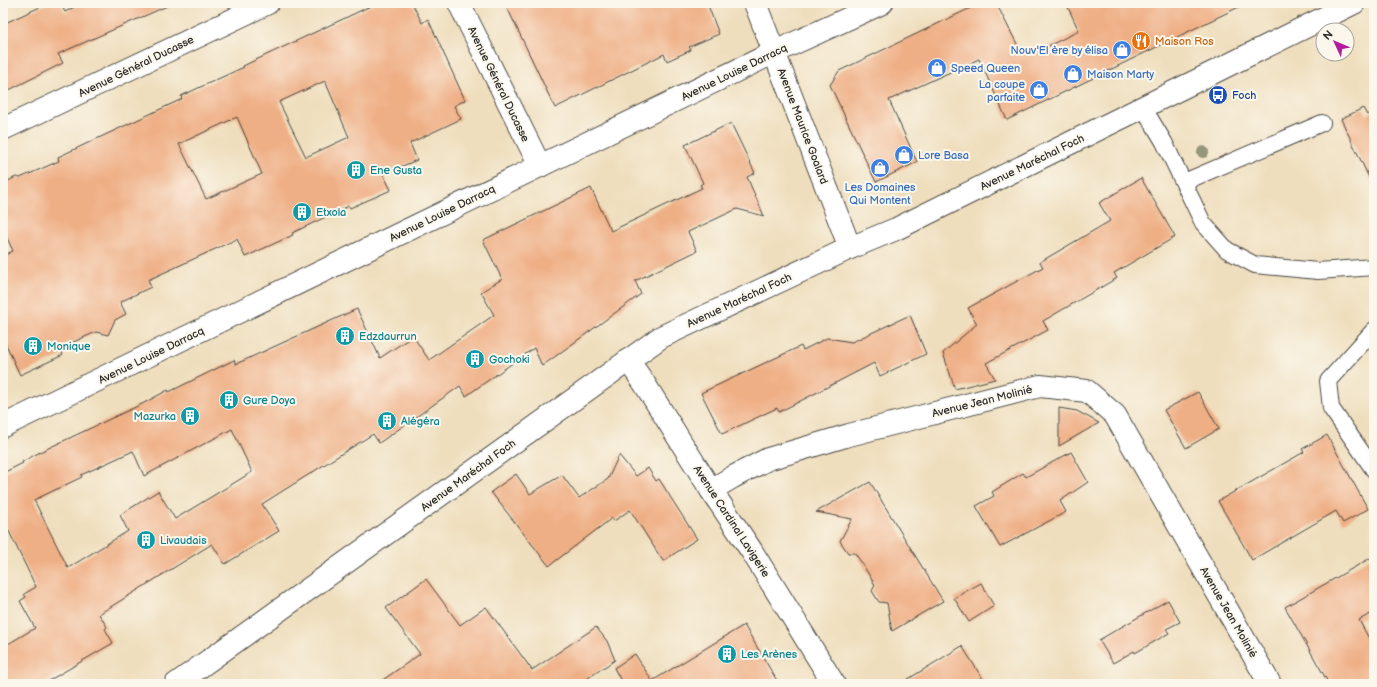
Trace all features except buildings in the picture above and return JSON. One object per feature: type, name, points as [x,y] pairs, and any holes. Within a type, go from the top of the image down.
[{"type":"street","name":"Avenue Général Ducasse","points":[[3,130],[268,3]]},
{"type":"street","name":"Avenue Général Ducasse","points":[[459,3],[540,166]]},
{"type":"street","name":"Avenue Maurice Goalard","points":[[756,3],[850,248]]},
{"type":"street","name":"Avenue Louise Darracq","points":[[3,426],[775,52],[882,3]]},
{"type":"street","name":"Avenue Maréchal Foch","points":[[176,684],[661,337],[850,248],[896,229],[1354,3]]},
{"type":"street","name":"Avenue Cardinal Lavigerie","points":[[628,360],[751,550],[834,684]]},
{"type":"street","name":"Avenue Jean Molinié","points":[[711,490],[768,459],[849,435],[1040,386],[1087,391],[1115,415],[1270,684]]},
{"type":"lane","points":[[1143,107],[1164,142],[1203,223],[1227,250],[1255,265],[1318,271],[1374,267]]},
{"type":"lane","points":[[1184,182],[1322,123]]},
{"type":"lane","points":[[1374,330],[1328,381],[1331,408],[1374,470]]},
{"type":"place","name":"Maison Ros","points":[[1141,41]]},
{"type":"place","name":"Nouv'El ère by élisa","points":[[1122,50]]},
{"type":"place","name":"Speed Queen","points":[[937,68]]},
{"type":"place","name":"Maison Marty","points":[[1073,74]]},
{"type":"place","name":"La coupe parfaite","points":[[1039,90]]},
{"type":"place","name":"Foch","points":[[1218,95]]},
{"type":"place","name":"Lore Basa","points":[[904,155]]},
{"type":"place","name":"Les Domaines Qui Montent","points":[[880,168]]},
{"type":"place","name":"Ene Gusta","points":[[356,170]]},
{"type":"place","name":"Etxola","points":[[302,212]]},
{"type":"place","name":"Edzdaurrun","points":[[345,336]]},
{"type":"place","name":"Monique","points":[[33,346]]},
{"type":"place","name":"Gochoki","points":[[475,359]]},
{"type":"place","name":"Gure Doya","points":[[229,400]]},
{"type":"place","name":"Mazurka","points":[[190,416]]},
{"type":"place","name":"Alégéra","points":[[387,421]]},
{"type":"place","name":"Livaudais","points":[[146,540]]},
{"type":"place","name":"Les Arènes","points":[[727,654]]}]
